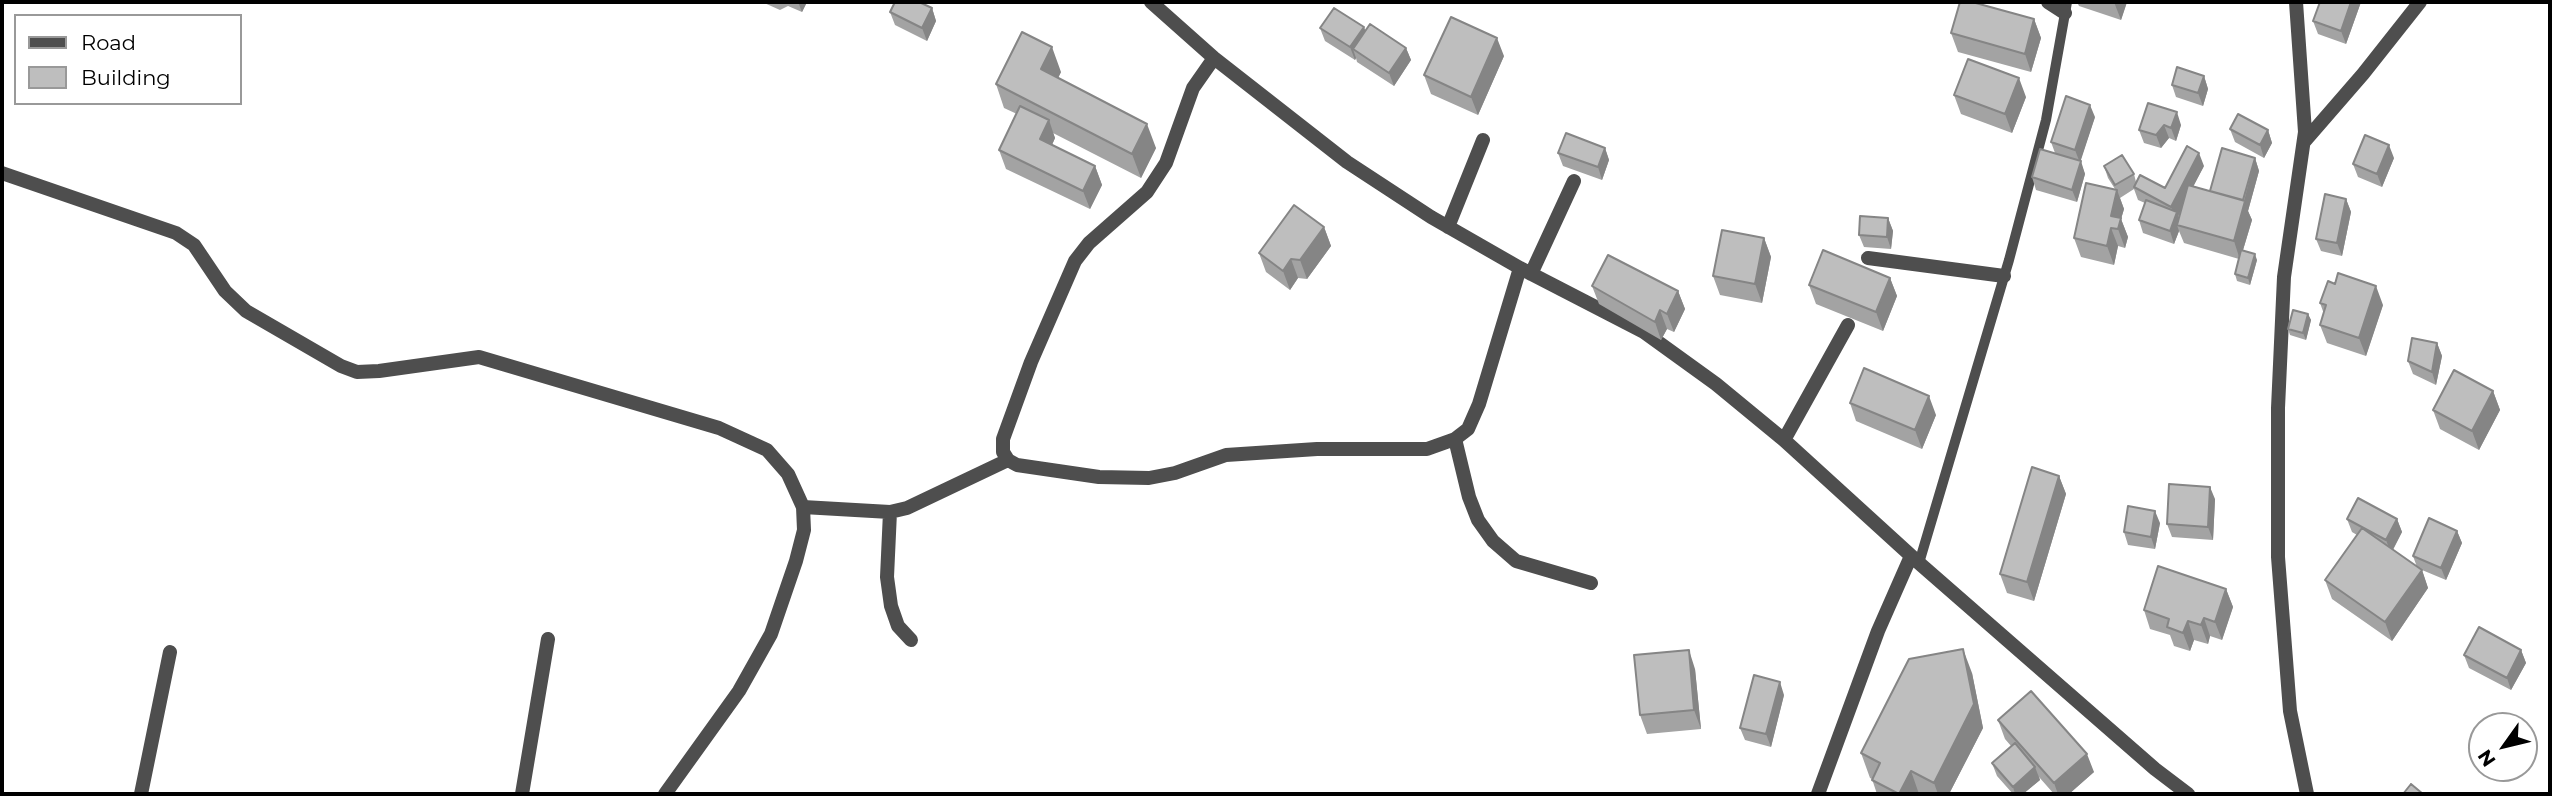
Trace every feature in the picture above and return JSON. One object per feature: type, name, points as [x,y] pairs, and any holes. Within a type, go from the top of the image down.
[{"type":"street","points":[[1151,2],[1214,58],[1347,162],[1448,227],[1644,332],[1716,384],[1784,440],[1915,559],[2155,769],[2188,794]]},
{"type":"street","points":[[2049,2],[2066,7]]},
{"type":"street","points":[[2296,2],[2304,142],[2284,277],[2277,408],[2278,530],[2290,711],[2308,794]]},
{"type":"street","points":[[2304,142],[2420,2]]},
{"type":"street","points":[[1214,58],[1193,88],[1166,163],[1147,192],[1089,243],[1075,261],[1031,362],[1003,439],[1003,452],[1008,460],[1017,465],[1099,477],[1149,478],[1226,455],[1317,449],[1427,449],[1455,439],[1468,429],[1526,271],[1574,181]]},
{"type":"street","points":[[1448,227],[1483,141]]},
{"type":"street","points":[[2,173],[176,233],[194,245],[225,291],[246,311],[341,366],[357,372],[479,357],[719,428],[767,450],[788,474],[803,507],[804,530],[771,634],[739,691],[665,794]]},
{"type":"street","points":[[1868,258],[2004,276]]},
{"type":"street","points":[[1784,440],[1848,325]]},
{"type":"street","points":[[1455,439],[1469,497],[1478,520],[1493,541],[1516,561],[1591,583]]},
{"type":"street","points":[[803,507],[890,512],[907,508],[1008,460]]},
{"type":"street","points":[[890,512],[887,578],[891,606],[898,626],[911,640]]},
{"type":"street","points":[[1818,794],[1878,631],[1915,559]]},
{"type":"street","points":[[522,794],[548,639]]},
{"type":"street","points":[[141,794],[170,652]]},
{"type":"lane","points":[[1915,559],[2004,276],[2046,120],[2066,7]]},
{"type":"building","points":[[895,2],[919,2],[932,8],[922,28],[890,12]]},
{"type":"building","points":[[1960,2],[1972,2],[2034,19],[2025,54],[1951,33]]},
{"type":"building","points":[[2320,2],[2351,2],[2341,31],[2313,21]]},
{"type":"building","points":[[1334,8],[1364,27],[1350,47],[1320,28]]},
{"type":"building","points":[[1451,17],[1497,38],[1471,97],[1424,75]]},
{"type":"building","points":[[1370,24],[1406,48],[1389,73],[1353,49]]},
{"type":"building","points":[[1022,32],[1052,47],[1041,69],[1147,124],[1132,154],[996,84]]},
{"type":"building","points":[[1968,59],[2019,78],[2005,114],[1954,95]]},
{"type":"building","points":[[2177,67],[2204,76],[2198,93],[2172,85]]},
{"type":"building","points":[[2066,96],[2090,105],[2075,150],[2051,142]]},
{"type":"building","points":[[2148,103],[2177,112],[2171,128],[2164,125],[2156,135],[2139,130]]},
{"type":"building","points":[[1020,106],[1049,120],[1040,139],[1095,166],[1083,191],[999,150]]},
{"type":"building","points":[[2238,114],[2268,130],[2260,145],[2230,129]]},
{"type":"building","points":[[1566,133],[1605,148],[1598,167],[1558,153]]},
{"type":"building","points":[[2365,135],[2389,145],[2377,174],[2353,164]]},
{"type":"building","points":[[2187,146],[2199,153],[2171,207],[2134,187],[2140,175],[2165,188]]},
{"type":"building","points":[[2222,148],[2255,158],[2243,200],[2210,191]]},
{"type":"building","points":[[2040,149],[2081,161],[2072,190],[2032,177]]},
{"type":"building","points":[[2122,155],[2134,174],[2115,185],[2104,166]]},
{"type":"building","points":[[2086,183],[2117,190],[2111,216],[2121,218],[2118,229],[2111,228],[2107,246],[2074,238]]},
{"type":"building","points":[[2188,185],[2245,201],[2234,241],[2177,225]]},
{"type":"building","points":[[2325,194],[2346,199],[2337,243],[2316,239]]},
{"type":"building","points":[[2146,200],[2177,212],[2170,231],[2139,220]]},
{"type":"building","points":[[1294,205],[1324,227],[1300,260],[1291,259],[1283,271],[1259,253]]},
{"type":"building","points":[[1860,216],[1888,218],[1887,237],[1859,235]]},
{"type":"building","points":[[1722,230],[1764,238],[1755,284],[1713,276]]},
{"type":"building","points":[[1823,250],[1890,278],[1876,312],[1809,285]]},
{"type":"building","points":[[2241,250],[2255,254],[2248,278],[2235,274]]},
{"type":"building","points":[[1608,255],[1678,291],[1667,314],[1660,310],[1655,322],[1592,286]]},
{"type":"building","points":[[2338,273],[2376,286],[2359,338],[2320,325],[2326,305],[2320,303],[2328,281],[2335,284]]},
{"type":"building","points":[[2293,310],[2308,314],[2303,333],[2288,329]]},
{"type":"building","points":[[2412,338],[2437,343],[2432,372],[2408,361]]},
{"type":"building","points":[[1864,368],[1929,396],[1915,430],[1850,403]]},
{"type":"building","points":[[2454,370],[2493,391],[2472,431],[2433,410]]},
{"type":"building","points":[[2032,467],[2059,476],[2027,582],[2000,574]]},
{"type":"building","points":[[2169,484],[2210,487],[2208,527],[2167,524]]},
{"type":"building","points":[[2358,498],[2397,519],[2386,540],[2347,519]]},
{"type":"building","points":[[2128,506],[2155,511],[2151,537],[2124,532]]},
{"type":"building","points":[[2429,518],[2457,531],[2441,568],[2413,556]]},
{"type":"building","points":[[2362,528],[2422,570],[2385,622],[2325,580]]},
{"type":"building","points":[[2158,566],[2226,589],[2215,622],[2204,618],[2201,625],[2188,621],[2183,633],[2167,627],[2169,619],[2144,610]]},
{"type":"building","points":[[2479,627],[2521,650],[2507,678],[2464,655]]},
{"type":"building","points":[[1963,649],[1974,704],[1934,783],[1911,771],[1899,794],[1872,780],[1880,763],[1861,753],[1909,659]]},
{"type":"building","points":[[1689,650],[1694,710],[1640,715],[1634,655]]},
{"type":"building","points":[[1754,675],[1780,682],[1766,734],[1740,728]]},
{"type":"building","points":[[2031,691],[2087,754],[2054,783],[1998,720]]},
{"type":"building","points":[[2015,743],[2035,767],[2013,787],[1992,763]]},
{"type":"building","points":[[2411,784],[2423,794],[2403,794]]}]
